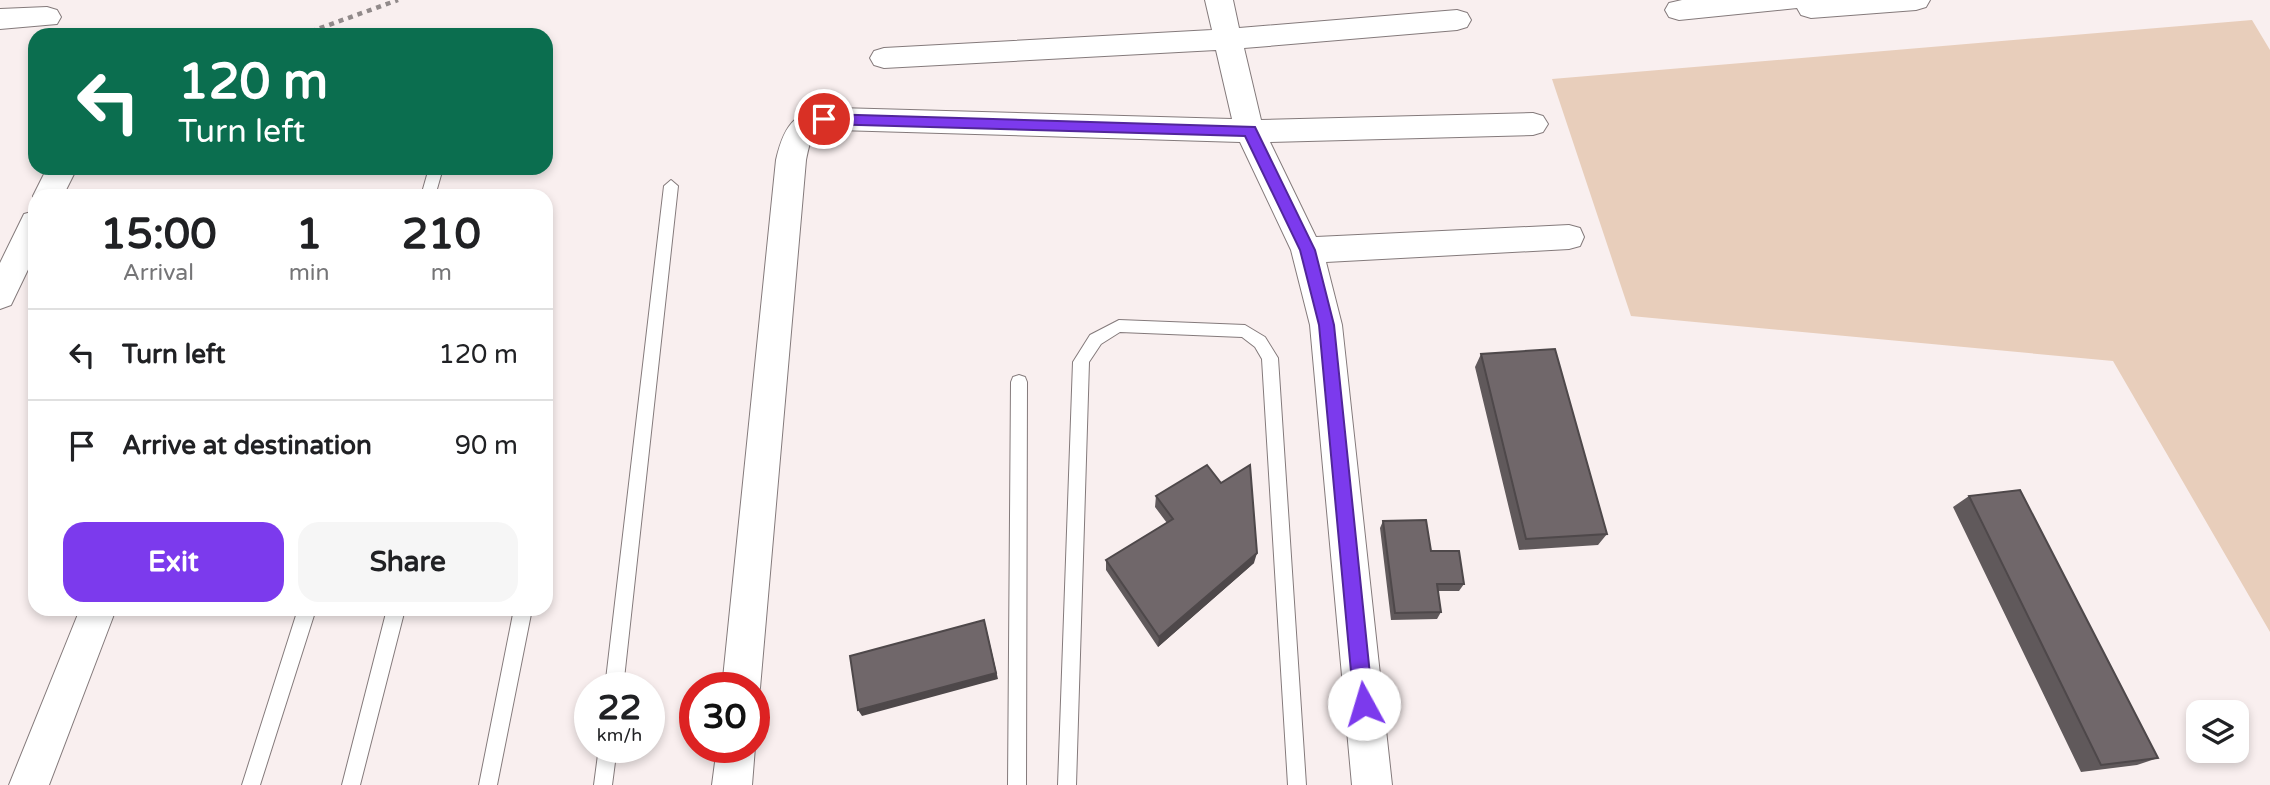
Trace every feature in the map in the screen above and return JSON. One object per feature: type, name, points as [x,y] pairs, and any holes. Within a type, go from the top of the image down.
[{"type":"street","points":[[1219,0],[1250,131],[1307,250],[1326,325],[1372,785]]},
{"type":"street","points":[[1678,10],[1791,0]]},
{"type":"street","points":[[1807,0],[1811,9],[1916,0]]},
{"type":"street","points":[[0,19],[47,17]]},
{"type":"street","points":[[884,58],[1228,39],[1457,20]]},
{"type":"street","points":[[743,672],[792,160],[797,134],[803,126],[813,121],[838,118],[1250,131],[1533,124]]},
{"type":"street","points":[[1307,250],[1569,237]]},
{"type":"street","points":[[0,296],[28,238]]},
{"type":"street","points":[[29,785],[95,616]]},
{"type":"street","points":[[732,785],[734,763]]},
{"type":"lane","points":[[616,672],[671,186]]},
{"type":"lane","points":[[1067,785],[1081,362],[1093,340],[1106,330],[1119,326],[1245,331],[1260,342],[1270,358],[1297,785]]},
{"type":"lane","points":[[1017,785],[1019,382]]},
{"type":"lane","points":[[251,785],[305,616]]},
{"type":"lane","points":[[351,785],[395,616]]},
{"type":"lane","points":[[488,785],[522,616]]},
{"type":"lane","points":[[603,785],[606,763]]},
{"type":"path","points":[[320,28],[398,0]]},
{"type":"shaded area","points":[[2252,20],[2270,50],[2270,632],[2113,361],[1631,316],[1552,79]]},
{"type":"building","points":[[1555,349],[1607,534],[1526,539],[1481,354]]},
{"type":"building","points":[[1207,465],[1221,483],[1250,465],[1257,553],[1159,637],[1106,560],[1173,519],[1156,496]]},
{"type":"building","points":[[2020,490],[2158,758],[2101,765],[1969,496]]},
{"type":"building","points":[[1426,520],[1431,551],[1459,551],[1464,584],[1437,584],[1441,612],[1395,613],[1383,521]]},
{"type":"building","points":[[984,620],[996,673],[858,710],[850,656]]},
{"type":"route","points":[[824,119],[1250,131],[1307,250],[1326,325],[1364,704]]}]
